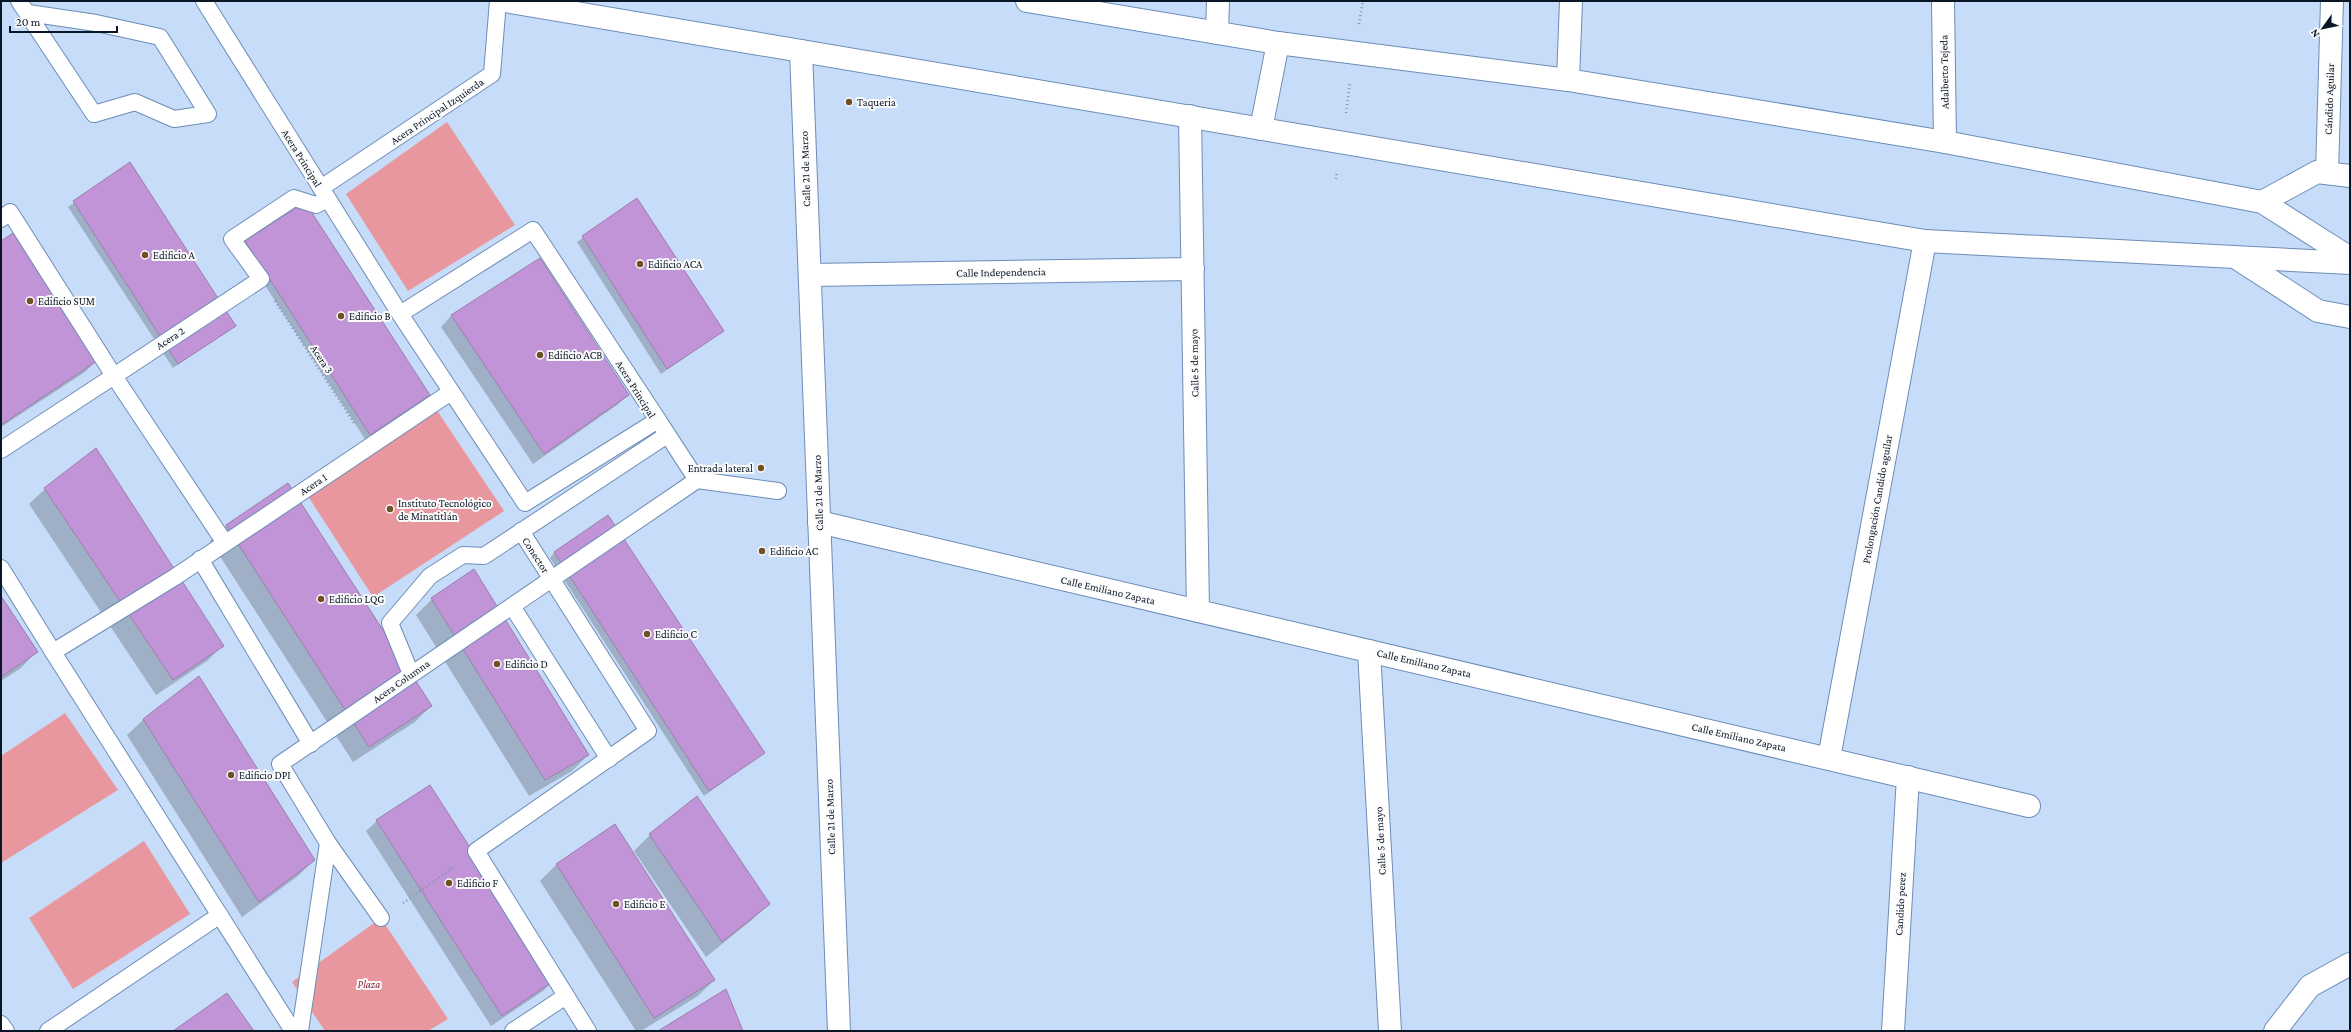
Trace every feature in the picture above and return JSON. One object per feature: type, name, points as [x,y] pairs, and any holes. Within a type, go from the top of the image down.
[{"type":"street","points":[[505,1],[1925,241],[2238,259],[2350,263]]},
{"type":"street","points":[[1027,1],[1278,43],[1568,80],[1945,142],[2262,202],[2350,258]]},
{"type":"street","points":[[1218,1],[1218,33]]},
{"type":"street","points":[[1568,80],[1571,1]]},
{"type":"street","name":"Adalberto Tejeda","points":[[1943,1],[1945,142]]},
{"type":"street","name":"Cándido Aguilar","points":[[2327,173],[2332,1]]},
{"type":"street","points":[[1261,129],[1278,43]]},
{"type":"street","name":"Calle 21 de Marzo","points":[[801,51],[839,1031]]},
{"type":"street","name":"Calle 5 de mayo","points":[[1190,116],[1198,610]]},
{"type":"street","points":[[2262,202],[2317,172],[2350,176]]},
{"type":"street","name":"Prolongación Candido aguilar","points":[[1829,758],[1925,241]]},
{"type":"street","points":[[2238,259],[2318,311],[2350,317]]},
{"type":"street","name":"Calle Independencia","points":[[810,275],[1192,269]]},
{"type":"street","name":"Calle Emiliano Zapata","points":[[819,522],[2029,806]]},
{"type":"street","name":"Calle 5 de mayo","points":[[1369,650],[1390,1031]]},
{"type":"street","name":"Candido perez","points":[[1893,1031],[1908,777]]},
{"type":"street","points":[[2275,1031],[2310,986],[2350,964]]},
{"type":"lane","name":"Acera Principal","points":[[204,1],[400,314],[525,503],[658,420],[533,230],[400,314]]},
{"type":"lane","name":"Acera Principal Izquierda","points":[[325,193],[492,74],[498,1]]},
{"type":"lane","points":[[24,7],[160,37],[208,114],[174,119],[135,102],[94,114],[24,7]]},
{"type":"lane","points":[[261,279],[232,238],[294,198],[316,205],[325,193]]},
{"type":"lane","points":[[1,219],[10,212],[114,376],[225,543]]},
{"type":"lane","name":"Acera 2","points":[[1,450],[261,279]]},
{"type":"lane","name":"Acera 1","points":[[53,652],[175,577],[451,392]]},
{"type":"lane","points":[[658,420],[697,480],[778,491]]},
{"type":"lane","points":[[411,674],[390,623],[430,576],[463,555],[484,556],[667,435]]},
{"type":"lane","name":"Acera Columna","points":[[328,843],[280,764],[697,480]]},
{"type":"lane","name":"Conector","points":[[521,531],[648,731],[608,759]]},
{"type":"lane","points":[[200,559],[310,744]]},
{"type":"lane","points":[[1,568],[293,1031]]},
{"type":"lane","points":[[512,606],[608,759],[476,851],[588,1031]]},
{"type":"lane","points":[[328,843],[381,918]]},
{"type":"lane","points":[[300,1031],[328,843]]},
{"type":"lane","points":[[48,1031],[220,915]]},
{"type":"lane","points":[[513,1031],[566,996]]},
{"type":"lane","points":[[1,1024],[6,1031]]},
{"type":"path","points":[[1336,179],[1363,1]]},
{"type":"path","name":"Acera 3","points":[[261,279],[370,447]]},
{"type":"path","points":[[381,918],[476,851]]},
{"type":"green space","points":[[447,122],[515,225],[408,291],[346,194]]},
{"type":"green space","points":[[436,409],[504,511],[373,597],[306,493]]},
{"type":"green space","points":[[65,713],[118,790],[1,863],[1,756]]},
{"type":"green space","points":[[144,841],[190,914],[73,989],[29,918]]},
{"type":"green space","name":"Plaza","points":[[381,918],[448,1019],[428,1031],[325,1031],[292,982]]},
{"type":"building","name":"Edificio A","points":[[130,162],[236,326],[178,364],[73,201]]},
{"type":"building","name":"Edificio ACA","points":[[637,198],[724,331],[667,369],[582,236]]},
{"type":"building","name":"Edificio B","points":[[305,202],[430,395],[370,435],[245,241]]},
{"type":"building","name":"Edificio SUM","points":[[16,231],[97,361],[1,425],[1,241]]},
{"type":"building","name":"Edificio ACB","points":[[540,258],[629,395],[544,454],[451,315]]},
{"type":"building","points":[[96,448],[224,646],[173,680],[44,488]]},
{"type":"building","name":"Edificio LQG","points":[[288,483],[432,706],[369,747],[226,525]]},
{"type":"building","name":"Edificio C","points":[[608,515],[765,753],[709,791],[554,552]]},
{"type":"building","points":[[474,569],[589,755],[545,780],[431,598]]},
{"type":"building","points":[[1,596],[38,652],[1,677]]},
{"type":"building","points":[[199,676],[315,860],[259,902],[143,719]]},
{"type":"building","name":"Edificio F","points":[[430,785],[555,980],[502,1016],[376,820]]},
{"type":"building","points":[[697,796],[770,904],[722,942],[649,834]]},
{"type":"building","points":[[615,824],[715,980],[654,1018],[556,864]]},
{"type":"building","points":[[726,989],[743,1031],[658,1031]]},
{"type":"building","points":[[227,993],[254,1031],[173,1031]]},
{"type":"place","name":"Taqueria","points":[[849,102]]},
{"type":"place","name":"Edificio A","points":[[145,255]]},
{"type":"place","name":"Edificio ACA","points":[[640,264]]},
{"type":"place","name":"Edificio SUM","points":[[30,301]]},
{"type":"place","name":"Edificio B","points":[[341,316]]},
{"type":"place","name":"Edificio ACB","points":[[540,355]]},
{"type":"place","name":"Entrada lateral","points":[[761,468]]},
{"type":"place","name":"Instituto Tecnológico de Minatitlán","points":[[390,509]]},
{"type":"place","name":"Edificio AC","points":[[762,551]]},
{"type":"place","name":"Edificio LQG","points":[[321,599]]},
{"type":"place","name":"Edificio C","points":[[647,634]]},
{"type":"place","name":"Edificio D","points":[[497,664]]},
{"type":"place","name":"Edificio DPI","points":[[231,775]]},
{"type":"place","name":"Edificio F","points":[[449,883]]},
{"type":"place","name":"Edificio E","points":[[616,904]]}]
